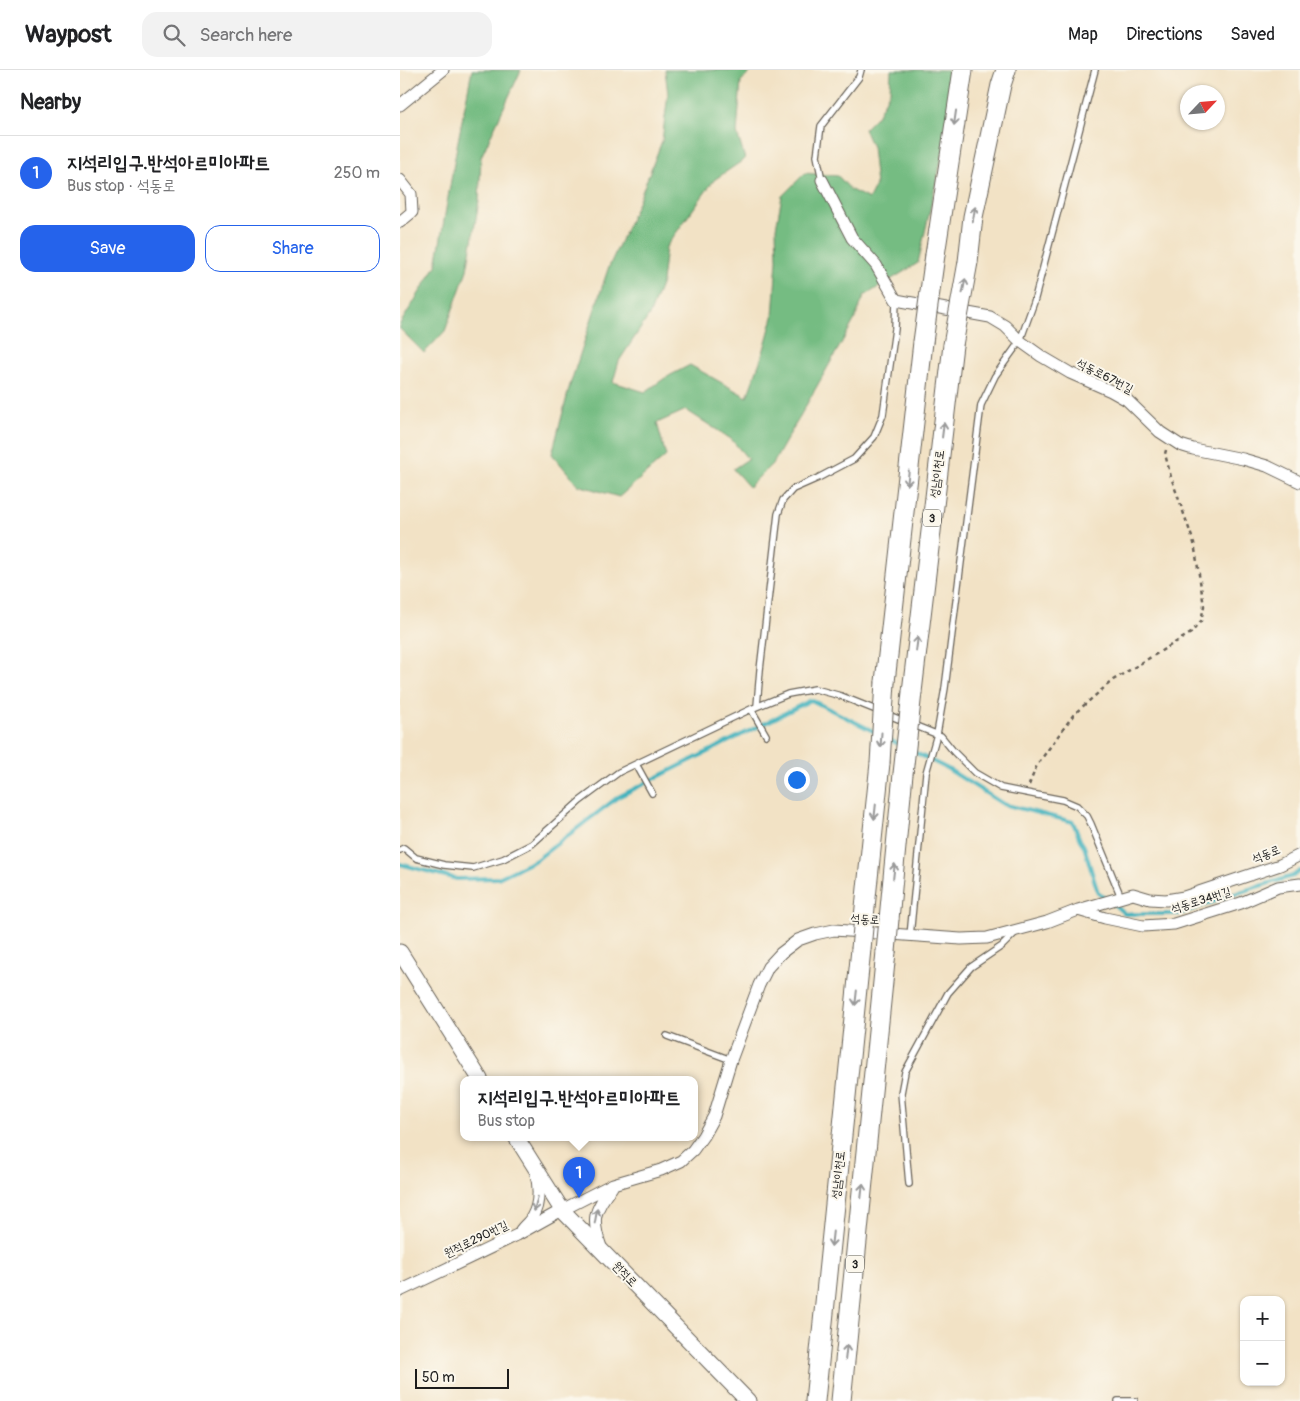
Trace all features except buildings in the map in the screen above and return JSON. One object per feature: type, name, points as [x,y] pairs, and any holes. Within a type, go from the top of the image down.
[{"type":"highway","name":"성남이천로","points":[[815,1401],[880,763],[886,682],[923,342],[963,70]]},
{"type":"highway","name":"성남이천로","points":[[841,1401],[912,692],[953,345],[968,262],[973,217],[1006,70]]},
{"type":"street","points":[[400,104],[443,70]]},
{"type":"street","points":[[400,180],[411,194],[412,212],[400,222]]},
{"type":"street","points":[[822,180],[852,238],[876,265],[896,300]]},
{"type":"street","name":"석동로67번길","points":[[896,300],[990,317],[1005,326],[1020,341],[1041,356],[1070,373],[1127,400],[1160,432],[1180,445],[1267,466],[1300,482]]},
{"type":"street","name":"석동로","points":[[562,1210],[613,1184],[661,1170],[680,1162],[693,1150],[714,1116],[759,985],[768,967],[781,953],[798,940],[834,930],[961,939],[987,938],[1047,922],[1078,910],[1133,894],[1150,899],[1166,900],[1184,897],[1280,865],[1300,855]]},
{"type":"street","name":"석동로34번길","points":[[1078,910],[1143,926],[1174,924],[1241,903],[1278,887],[1300,884]]},
{"type":"street","points":[[400,952],[478,1076]]},
{"type":"street","name":"원적로","points":[[519,1141],[562,1210],[748,1401]]},
{"type":"street","points":[[516,1235],[532,1217],[536,1205],[539,1188],[535,1167]]},
{"type":"street","points":[[602,1251],[595,1229],[596,1212],[613,1184]]},
{"type":"street","name":"원적로290번길","points":[[400,1291],[516,1235],[562,1210]]},
{"type":"lane","points":[[822,180],[816,156],[821,126],[859,76],[861,70]]},
{"type":"lane","points":[[910,936],[926,773],[937,734],[945,688],[981,405],[995,376],[1020,341],[1034,302],[1095,70]]},
{"type":"lane","points":[[765,733],[755,715],[754,707],[778,514],[782,500],[793,489],[854,459],[874,437],[882,415],[895,328],[896,300]]},
{"type":"lane","points":[[400,850],[404,848],[416,858],[444,865],[473,868],[503,859],[532,844],[580,801],[619,772],[637,767],[754,707],[788,694],[815,689],[841,696],[941,736],[975,773],[1001,788],[1063,800],[1077,806],[1087,816],[1119,898]]},
{"type":"lane","points":[[637,767],[650,791]]},
{"type":"lane","points":[[909,1184],[901,1093],[905,1072],[948,993],[971,967],[1002,946],[1017,930]]},
{"type":"lane","points":[[667,1036],[732,1060]]},
{"type":"lane","points":[[1118,1401],[1135,1401]]},
{"type":"path","points":[[1026,793],[1037,765],[1074,714],[1113,680],[1191,632],[1201,621],[1204,606],[1194,542],[1171,477],[1165,454],[1169,438]]},
{"type":"green space","points":[[472,70],[521,70],[481,157],[479,201],[467,270],[445,331],[424,353],[400,329],[400,324],[436,266]]},
{"type":"green space","points":[[665,70],[753,70],[741,81],[737,133],[745,159],[714,180],[666,247],[662,282],[650,314],[619,361],[613,382],[645,392],[665,378],[690,365],[747,397],[763,353],[773,317],[777,260],[776,228],[782,196],[805,173],[838,176],[851,190],[869,199],[876,185],[872,147],[864,129],[877,116],[890,91],[891,70],[948,70],[950,96],[945,143],[918,263],[864,296],[855,319],[774,462],[749,487],[733,469],[748,459],[731,439],[686,410],[657,423],[666,456],[619,497],[578,485],[552,454],[570,385],[608,269],[637,205],[662,141],[668,94]]},
{"type":"waterway","points":[[400,864],[457,879],[498,878],[536,860],[618,797],[811,700],[877,733]]},
{"type":"waterway","points":[[888,739],[902,746]]},
{"type":"waterway","points":[[912,751],[948,769],[1003,804],[1073,822],[1084,846],[1098,893],[1106,899]]},
{"type":"waterway","points":[[1112,903],[1125,914],[1179,914],[1243,891],[1293,876],[1300,871]]},
{"type":"place","name":"지석리입구.반석아르미아파트","points":[[579,1198]]}]
